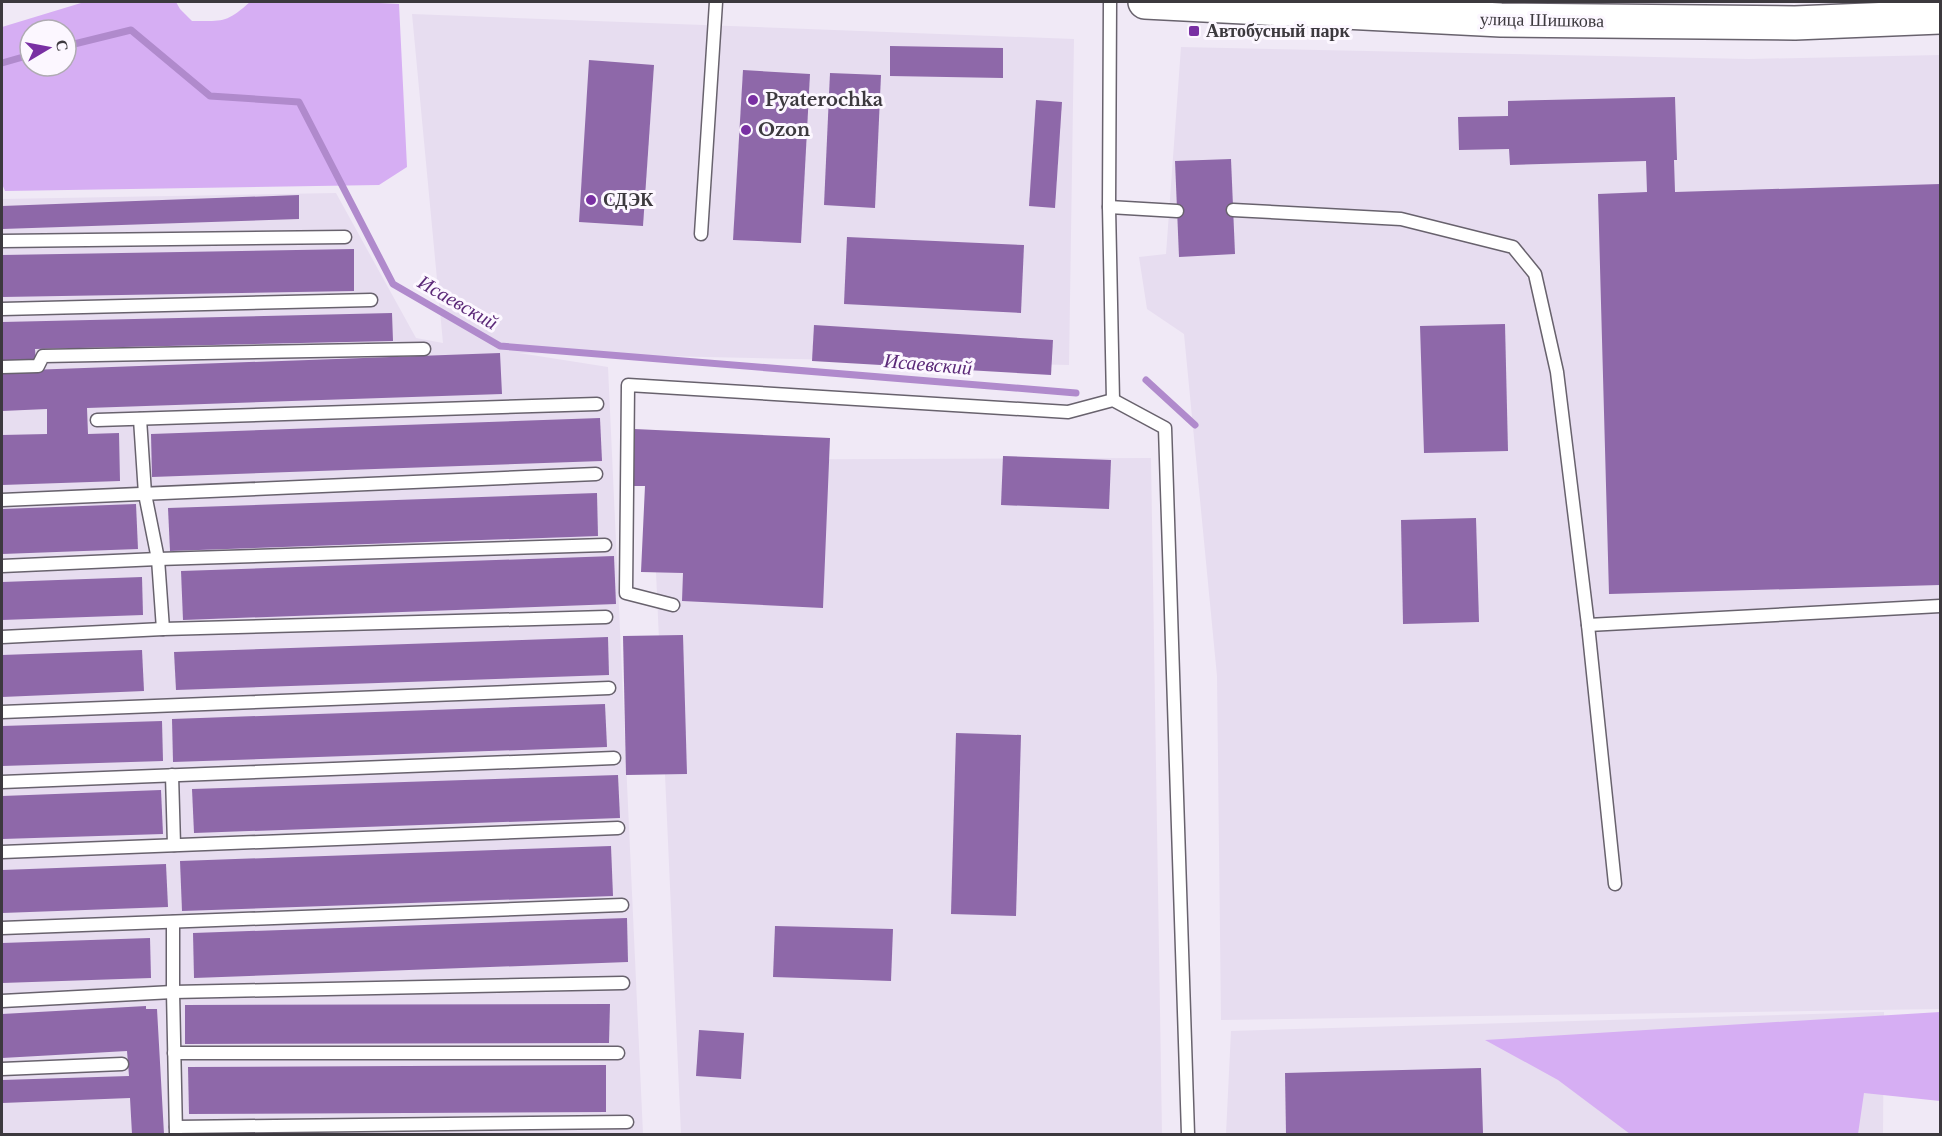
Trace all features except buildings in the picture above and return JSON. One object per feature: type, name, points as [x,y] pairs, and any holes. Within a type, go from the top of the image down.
[{"type":"main road","name":"улица Шишкова","points":[[1145,2],[1394,8],[1501,20],[1665,17],[1795,23],[1941,17]]},
{"type":"lane","points":[[701,234],[716,2]]},
{"type":"lane","points":[[1110,2],[1109,207],[1113,400]]},
{"type":"lane","points":[[1109,207],[1177,211]]},
{"type":"lane","points":[[1233,210],[1401,219],[1513,247],[1535,274],[1557,372],[1588,625],[1615,884]]},
{"type":"lane","points":[[2,242],[345,237]]},
{"type":"lane","points":[[2,309],[371,300]]},
{"type":"lane","points":[[2,367],[38,366],[42,356],[424,349]]},
{"type":"lane","points":[[673,605],[626,593],[627,385],[1068,412],[1113,400],[1165,428],[1188,1134]]},
{"type":"lane","points":[[97,420],[597,404]]},
{"type":"lane","points":[[140,419],[145,494],[158,559],[163,629]]},
{"type":"lane","points":[[2,500],[596,474]]},
{"type":"lane","points":[[2,566],[605,544]]},
{"type":"lane","points":[[1588,625],[1941,606]]},
{"type":"lane","points":[[2,637],[163,629],[606,617]]},
{"type":"lane","points":[[2,712],[609,688]]},
{"type":"lane","points":[[2,782],[614,758]]},
{"type":"lane","points":[[172,775],[174,845]]},
{"type":"lane","points":[[2,852],[618,828]]},
{"type":"lane","points":[[2,928],[622,905]]},
{"type":"lane","points":[[173,922],[176,1131],[627,1122]]},
{"type":"lane","points":[[2,1001],[173,992],[623,983]]},
{"type":"lane","points":[[174,1053],[618,1053]]},
{"type":"lane","points":[[2,1069],[122,1064]]},
{"type":"shaded area","points":[[93,2],[176,2],[192,21],[218,21],[230,17],[250,2],[399,4],[407,167],[379,185],[5,191],[2,184],[2,27],[18,22],[18,78],[78,78],[78,18],[32,18],[81,3]]},
{"type":"shaded area","points":[[412,14],[1074,39],[1069,365],[519,353],[608,367],[643,1134],[2,1134],[2,199],[336,193],[416,338],[443,343]]},
{"type":"shaded area","points":[[1181,47],[1749,59],[1940,55],[1940,1009],[1221,1020],[1217,676],[1184,334],[1147,309],[1139,257],[1166,254]]},
{"type":"shaded area","points":[[1151,458],[1162,1134],[681,1134],[651,460]]},
{"type":"shaded area","points":[[1884,1012],[1883,1134],[1226,1134],[1231,1031]]},
{"type":"shaded area","points":[[1940,1012],[1940,1101],[1864,1093],[1858,1134],[1630,1134],[1558,1080],[1485,1040]]},
{"type":"waterway","name":"Исаевский","points":[[78,43],[131,30],[210,96],[299,102],[393,284],[500,346],[1076,393]]},
{"type":"waterway","name":"Исаевский","points":[[2,63],[18,58]]},
{"type":"waterway","name":"Исаевский","points":[[1146,380],[1195,425]]},
{"type":"place","name":"Автобусный парк","points":[[1194,31]]},
{"type":"place","name":"Pyaterochka","points":[[753,100]]},
{"type":"place","name":"Ozon","points":[[746,130]]},
{"type":"place","name":"СДЭК","points":[[591,200]]}]
